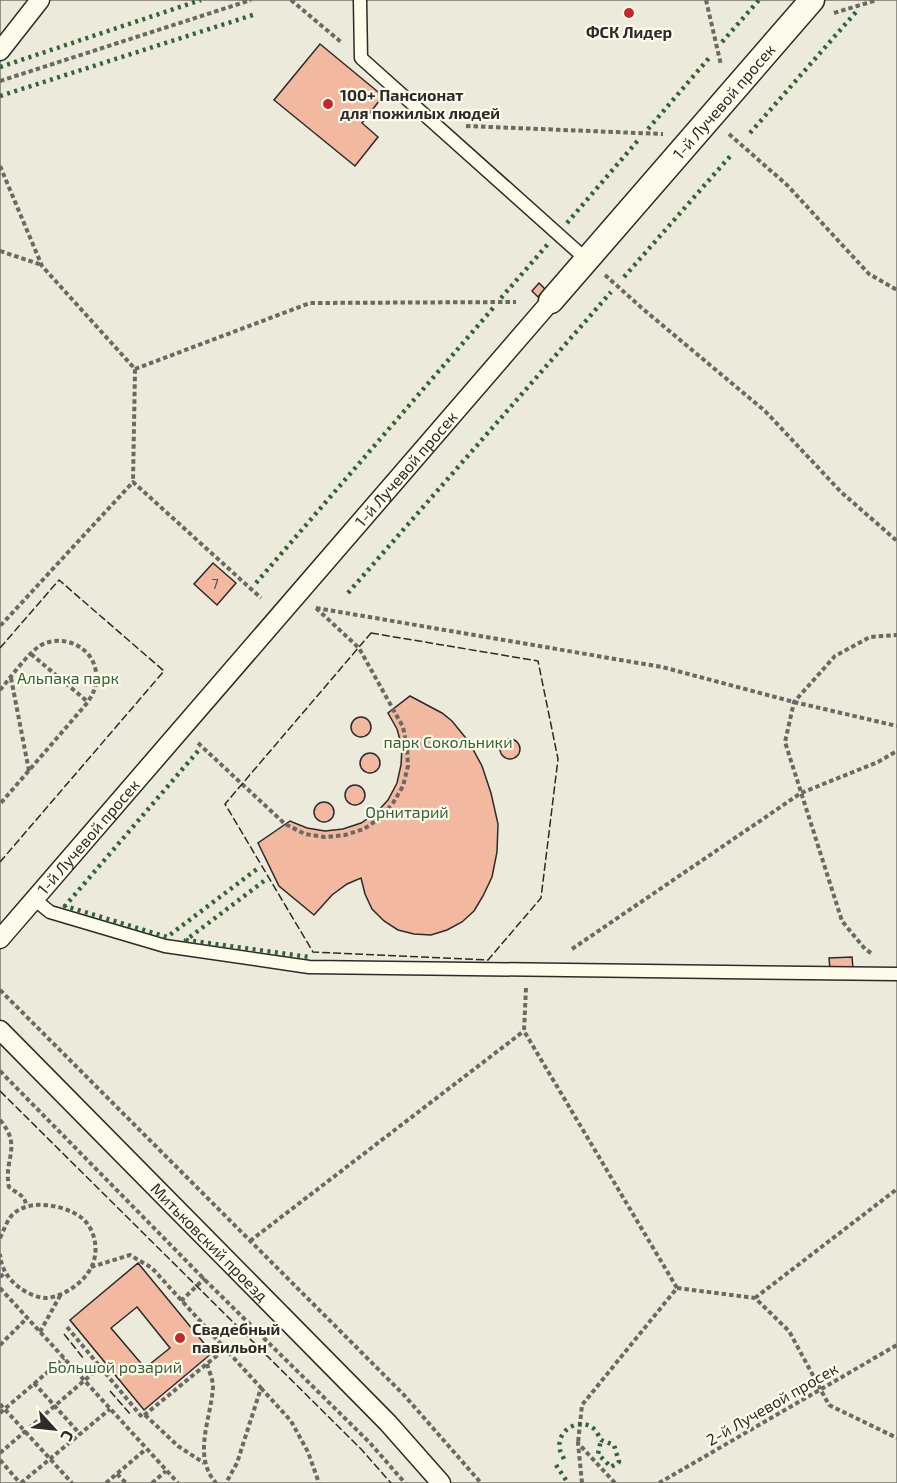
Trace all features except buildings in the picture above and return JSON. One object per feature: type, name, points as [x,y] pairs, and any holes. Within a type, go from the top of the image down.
[{"type":"street","points":[[0,51],[40,0]]},
{"type":"street","name":"1-й Лучевой просек","points":[[0,939],[730,94],[821,7]]},
{"type":"street","name":"Митьковский проезд","points":[[0,1030],[388,1423],[441,1483]]},
{"type":"lane","points":[[360,0],[361,58],[587,260]]},
{"type":"lane","points":[[34,899],[50,912],[165,946],[309,967],[897,974]]},
{"type":"path","points":[[0,81],[250,0]]},
{"type":"path","points":[[291,0],[361,58]]},
{"type":"path","points":[[706,0],[730,94]]},
{"type":"path","points":[[821,7],[877,0]]},
{"type":"path","points":[[710,117],[787,185],[869,274],[897,290]]},
{"type":"path","points":[[436,124],[661,134],[692,139]]},
{"type":"path","points":[[0,166],[42,266],[135,369],[133,482],[0,625]]},
{"type":"path","points":[[0,251],[42,266]]},
{"type":"path","points":[[587,260],[765,411],[842,492],[897,541]]},
{"type":"path","points":[[135,369],[310,303],[516,302]]},
{"type":"path","points":[[133,482],[261,598]]},
{"type":"path","points":[[182,729],[285,824],[305,834],[325,837],[345,835],[363,829],[380,818],[393,803],[403,786],[408,766],[403,727],[359,648],[315,608],[662,667],[794,702],[897,726]]},
{"type":"path","points":[[873,954],[842,921],[785,742],[794,702],[835,656],[870,637],[897,635]]},
{"type":"path","points":[[0,690],[31,653],[51,642],[63,640],[74,643],[84,649],[96,669],[94,692],[88,702],[0,804]]},
{"type":"path","points":[[31,653],[88,702]]},
{"type":"path","points":[[11,677],[29,771]]},
{"type":"path","points":[[565,952],[801,793],[878,762],[897,751]]},
{"type":"path","points":[[527,970],[524,1031],[676,1288]]},
{"type":"path","points":[[0,990],[404,1395],[481,1483]]},
{"type":"path","points":[[250,1241],[524,1031]]},
{"type":"path","points":[[0,1071],[369,1443],[405,1483]]},
{"type":"path","points":[[0,1120],[7,1128],[12,1147],[7,1179],[9,1187],[21,1195],[26,1205]]},
{"type":"path","points":[[755,1298],[897,1189]]},
{"type":"path","points":[[0,1238],[12,1215],[26,1205],[45,1205],[75,1213],[87,1221],[95,1244],[92,1267],[85,1277],[76,1286],[61,1294],[45,1298],[27,1293],[13,1283],[5,1273],[0,1254]]},
{"type":"path","points":[[92,1267],[130,1255],[152,1268],[291,1421],[308,1452],[319,1483]]},
{"type":"path","points":[[0,1277],[5,1273]]},
{"type":"path","points":[[181,1301],[200,1284]]},
{"type":"path","points":[[0,1288],[177,1483]]},
{"type":"path","points":[[676,1288],[755,1298],[789,1331],[829,1405],[897,1438]]},
{"type":"path","points":[[582,1483],[578,1443],[582,1405],[676,1288]]},
{"type":"path","points":[[40,1332],[61,1294]]},
{"type":"path","points":[[0,1345],[27,1318]]},
{"type":"path","points":[[67,1327],[142,1417],[225,1349]]},
{"type":"path","name":"2-й Лучевой просек","points":[[659,1483],[897,1345]]},
{"type":"path","points":[[0,1413],[63,1358]]},
{"type":"path","points":[[207,1364],[213,1384],[204,1459],[209,1474],[216,1483]]},
{"type":"path","points":[[0,1453],[100,1367]]},
{"type":"path","points":[[34,1383],[80,1434]]},
{"type":"path","points":[[226,1483],[237,1462],[261,1388]]},
{"type":"path","points":[[0,1404],[72,1483]]},
{"type":"path","points":[[0,1460],[21,1483],[110,1409]]},
{"type":"path","points":[[145,1415],[178,1446],[205,1463]]},
{"type":"path","points":[[578,1443],[615,1483]]},
{"type":"path","points":[[106,1483],[146,1449]]},
{"type":"path","points":[[152,1483],[166,1471]]},
{"type":"path","points":[[117,1474],[126,1483]]},
{"type":"green space","name":"парк Сокольники","points":[[0,0],[897,0],[897,1483],[0,1483]]},
{"type":"hedge","points":[[0,67],[201,0]]},
{"type":"hedge","points":[[722,42],[759,0]]},
{"type":"hedge","points":[[750,133],[856,12]]},
{"type":"hedge","points":[[0,96],[256,14]]},
{"type":"hedge","points":[[648,129],[709,58]]},
{"type":"hedge","points":[[567,223],[640,138]]},
{"type":"hedge","points":[[624,277],[732,154]]},
{"type":"hedge","points":[[501,298],[548,244]]},
{"type":"hedge","points":[[348,593],[611,292]]},
{"type":"hedge","points":[[256,583],[494,307]]},
{"type":"hedge","points":[[198,751],[65,906],[167,937],[257,869]]},
{"type":"hedge","points":[[264,881],[186,940],[309,957]]},
{"type":"hedge","points":[[564,1459],[560,1450],[562,1436],[571,1427],[584,1424],[591,1426],[601,1440],[614,1445],[619,1462],[611,1467],[598,1454],[601,1440]]},
{"type":"hedge","points":[[556,1465],[568,1483]]},
{"type":"fence","points":[[0,648],[59,580],[164,671],[0,862]]},
{"type":"fence","points":[[371,633],[538,661],[558,759],[541,898],[488,960],[313,952],[225,804],[371,633]]},
{"type":"fence","points":[[0,1091],[362,1450],[391,1483]]},
{"type":"fence","points":[[64,1334],[84,1359]]},
{"type":"fence","points":[[110,1391],[131,1415]]},
{"type":"place","name":"ФСК Лидер","points":[[629,13]]},
{"type":"place","name":"100+ Пансионат для пожилых людей","points":[[328,104]]},
{"type":"place","name":"Свадебный павильон","points":[[180,1338]]},
{"type":"park label","name":"Альпака парк","points":[[68,678]]},
{"type":"park label","name":"Орнитарий","points":[[407,812]]},
{"type":"park label","name":"Большой розарий","points":[[115,1367]]}]
